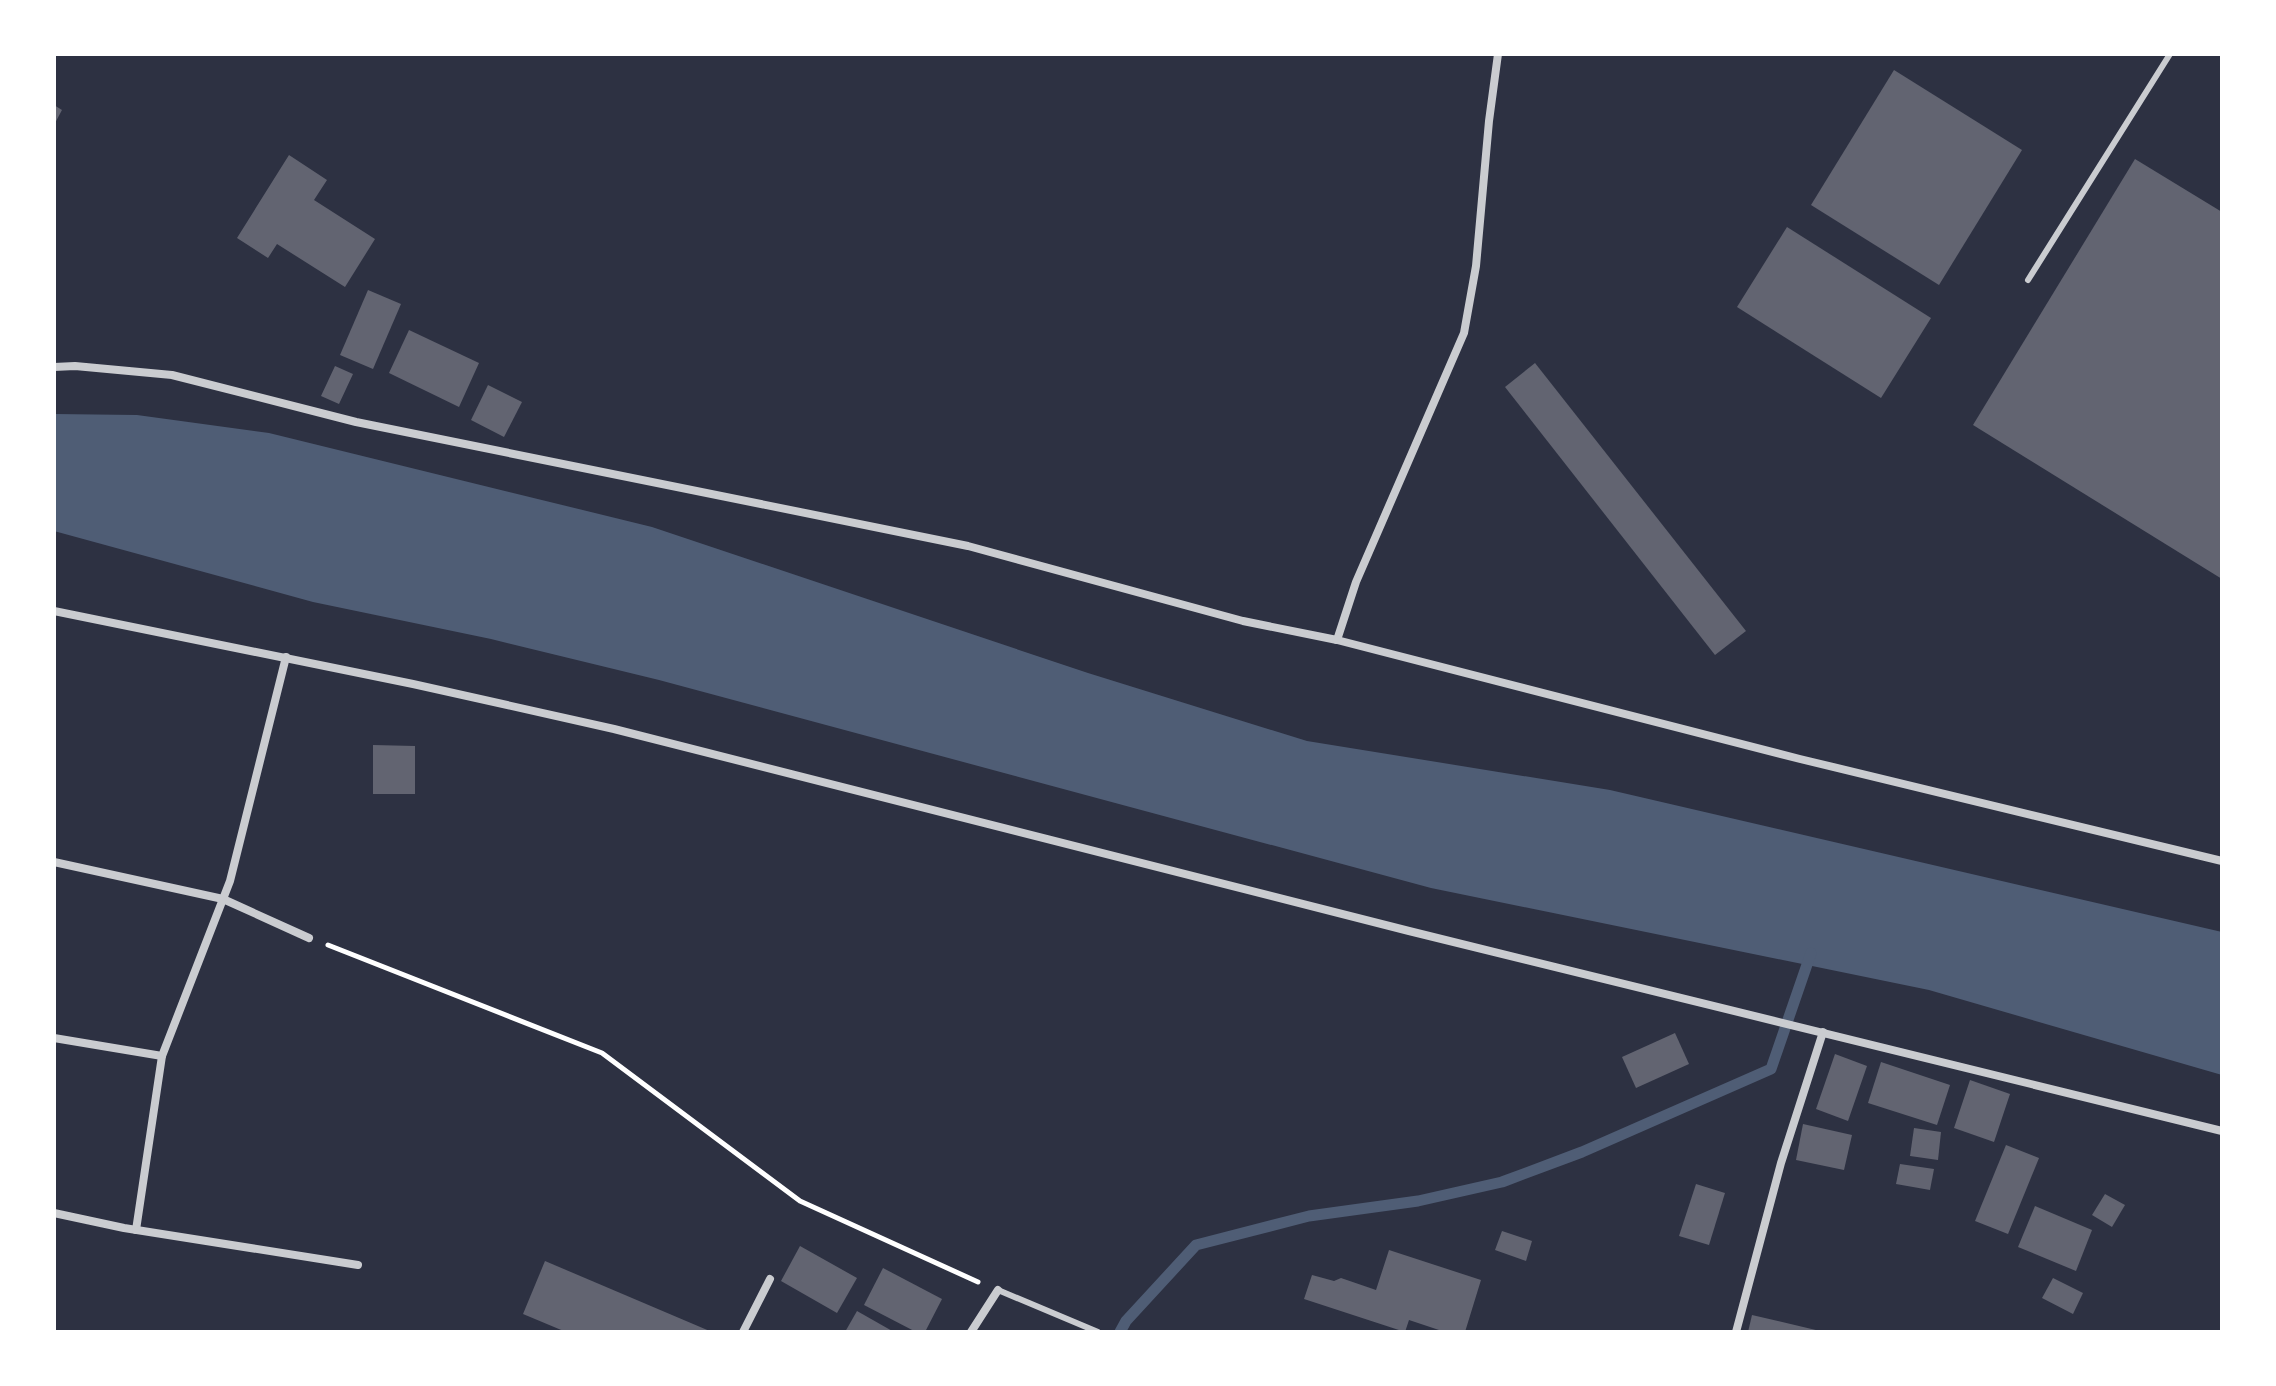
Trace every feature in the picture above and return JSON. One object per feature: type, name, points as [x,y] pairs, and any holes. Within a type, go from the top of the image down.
[{"type":"street","points":[[1337,640],[1356,582],[1464,333],[1476,266],[1498,54]]},
{"type":"street","points":[[54,367],[75,366],[172,375],[356,422],[968,546],[1243,621],[1337,640],[1800,759],[2222,861]]},
{"type":"street","points":[[54,611],[286,657],[614,729],[1379,923],[2222,1131]]},
{"type":"street","points":[[136,1230],[162,1056],[230,881],[286,657]]},
{"type":"street","points":[[54,862],[223,899],[309,938]]},
{"type":"street","points":[[1736,1332],[1781,1163],[1823,1032]]},
{"type":"street","points":[[54,1038],[162,1056]]},
{"type":"street","points":[[54,1213],[136,1230],[358,1265]]},
{"type":"street","points":[[743,1332],[770,1279]]},
{"type":"street","points":[[971,1332],[998,1290]]},
{"type":"lane","points":[[2028,280],[2170,54]]},
{"type":"lane","points":[[998,1290],[1098,1332]]},
{"type":"path","points":[[309,938],[602,1053],[800,1201],[998,1290]]},
{"type":"water","points":[[54,414],[137,415],[269,433],[652,527],[1088,673],[1307,741],[1610,790],[2222,932],[2222,1075],[1929,990],[1431,888],[659,680],[491,639],[313,602],[54,531]]},
{"type":"building","points":[[1894,70],[2022,150],[1939,285],[1811,205]]},
{"type":"building","points":[[54,105],[62,110],[54,125]]},
{"type":"building","points":[[289,155],[327,180],[314,200],[375,239],[345,287],[277,244],[268,258],[237,238]]},
{"type":"building","points":[[2135,159],[2222,212],[2222,579],[1973,425]]},
{"type":"building","points":[[1787,227],[1931,318],[1881,398],[1737,307]]},
{"type":"building","points":[[368,290],[401,304],[373,369],[340,355]]},
{"type":"building","points":[[409,330],[479,363],[459,407],[389,373]]},
{"type":"building","points":[[1535,363],[1746,631],[1715,655],[1505,387]]},
{"type":"building","points":[[335,366],[353,374],[339,404],[321,396]]},
{"type":"building","points":[[488,385],[522,402],[504,437],[471,420]]},
{"type":"building","points":[[373,745],[415,746],[415,794],[373,794]]},
{"type":"building","points":[[1675,1033],[1689,1064],[1636,1088],[1622,1057]]},
{"type":"building","points":[[1835,1054],[1867,1066],[1848,1121],[1816,1109]]},
{"type":"building","points":[[1881,1062],[1950,1085],[1937,1125],[1868,1103]]},
{"type":"building","points":[[1970,1080],[2010,1094],[1994,1142],[1954,1128]]},
{"type":"building","points":[[1803,1124],[1852,1135],[1844,1170],[1796,1160]]},
{"type":"building","points":[[1914,1128],[1941,1132],[1938,1160],[1910,1156]]},
{"type":"building","points":[[2006,1145],[2039,1158],[2008,1234],[1975,1221]]},
{"type":"building","points":[[1900,1164],[1934,1169],[1930,1190],[1896,1184]]},
{"type":"building","points":[[1696,1184],[1725,1193],[1709,1245],[1679,1236]]},
{"type":"building","points":[[2105,1194],[2125,1205],[2112,1227],[2092,1215]]},
{"type":"building","points":[[2035,1206],[2092,1230],[2076,1271],[2018,1247]]},
{"type":"building","points":[[1502,1231],[1532,1241],[1526,1261],[1495,1250]]},
{"type":"building","points":[[800,1246],[857,1278],[837,1313],[781,1281]]},
{"type":"building","points":[[1389,1250],[1481,1280],[1465,1332],[1445,1332],[1409,1320],[1405,1332],[1304,1299],[1312,1275],[1334,1281],[1341,1278],[1376,1290]]},
{"type":"building","points":[[545,1261],[712,1332],[566,1332],[523,1314]]},
{"type":"building","points":[[883,1268],[942,1299],[925,1332],[916,1332],[864,1305]]},
{"type":"building","points":[[2053,1278],[2083,1293],[2073,1314],[2042,1298]]},
{"type":"building","points":[[857,1311],[894,1332],[845,1332]]},
{"type":"building","points":[[1752,1315],[1820,1331],[1820,1332],[1748,1332]]},
{"type":"waterway","points":[[1120,1332],[1126,1321],[1196,1245],[1309,1216],[1418,1201],[1502,1182],[1582,1152],[1771,1069],[1811,953]]}]
